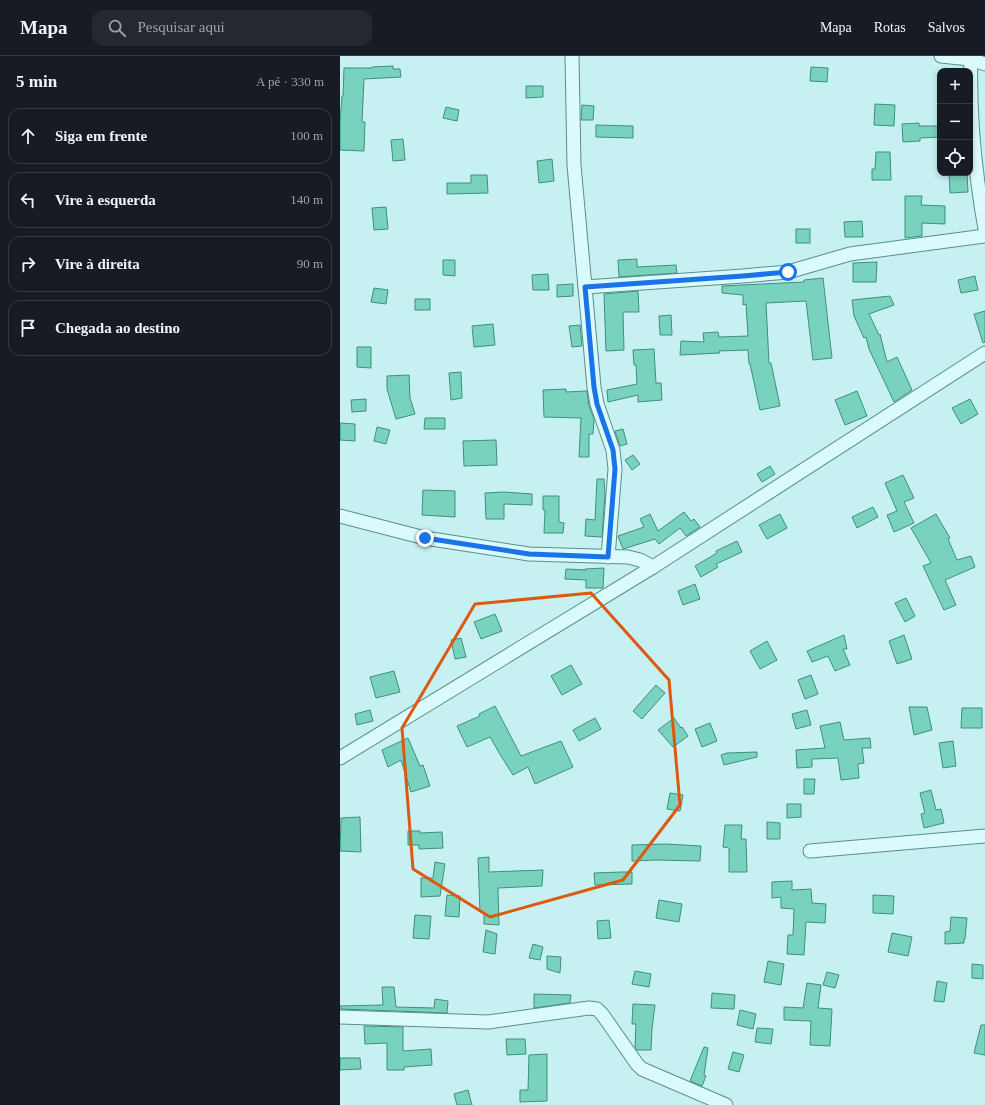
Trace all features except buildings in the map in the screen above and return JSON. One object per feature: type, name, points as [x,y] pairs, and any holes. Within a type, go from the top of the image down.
[{"type":"street","points":[[572,56],[574,165],[594,387],[597,404],[613,450],[615,469],[608,557]]},
{"type":"street","points":[[941,56],[971,58],[985,64]]},
{"type":"street","points":[[971,58],[972,114],[977,181],[985,229]]},
{"type":"street","points":[[585,287],[788,272],[827,259],[850,254],[985,236]]},
{"type":"street","points":[[340,758],[653,567],[985,353]]},
{"type":"street","points":[[340,516],[425,538],[529,554],[628,557],[640,560],[653,567]]},
{"type":"street","points":[[810,851],[985,836]]},
{"type":"street","points":[[340,1017],[488,1022],[589,1008],[597,1010],[602,1014],[642,1069],[726,1105]]},
{"type":"highlighted area","points":[[591,593],[669,680],[680,805],[623,880],[490,917],[413,869],[402,728],[475,604]]},
{"type":"route","points":[[425,538],[529,554],[608,557],[615,469],[613,450],[597,404],[594,387],[585,287],[788,272]]}]
